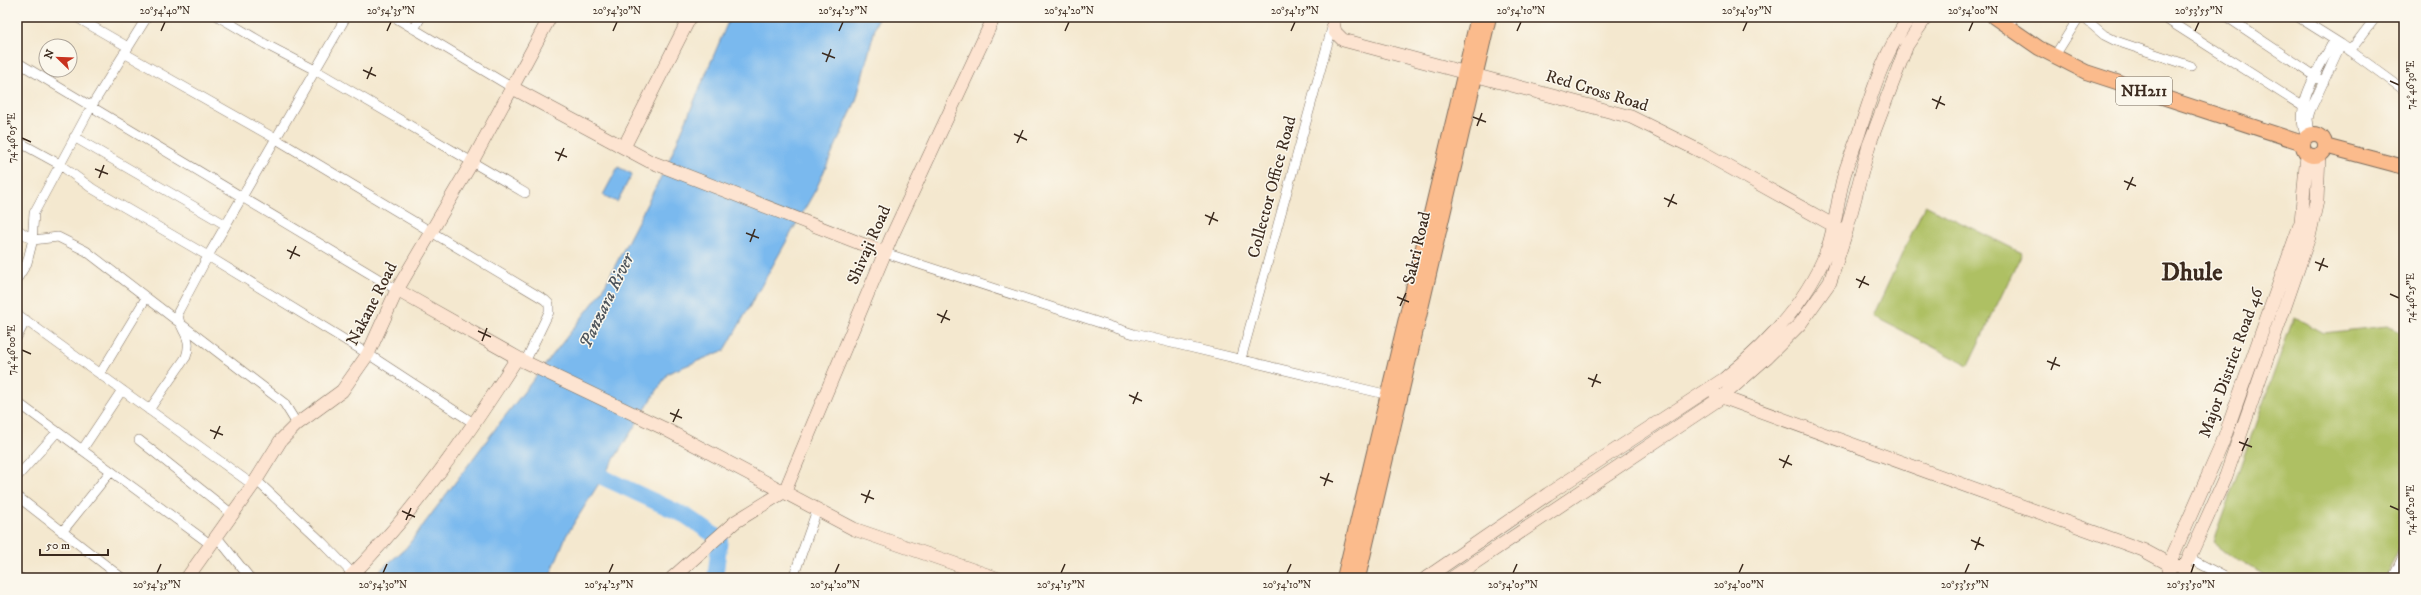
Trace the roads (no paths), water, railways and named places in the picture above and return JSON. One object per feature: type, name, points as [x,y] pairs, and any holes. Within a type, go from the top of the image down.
[{"type":"main road","points":[[1470,74],[1478,17]]},
{"type":"main road","points":[[1344,578],[1393,396],[1470,74],[1489,17]]},
{"type":"main road","name":"NH211","points":[[1994,17],[2011,21],[2054,57],[2086,72],[2312,145],[2404,167]]},
{"type":"main road","points":[[1358,578],[1393,396]]},
{"type":"street","points":[[17,314],[149,410],[254,483],[314,534],[351,576],[377,550],[475,424],[526,363],[549,312],[549,304],[126,50],[76,17]]},
{"type":"street","points":[[17,279],[27,263],[33,240],[34,213],[74,137],[147,17]]},
{"type":"street","points":[[219,17],[265,44],[315,70],[525,193]]},
{"type":"street","points":[[149,410],[186,357],[189,348],[187,334],[178,321],[178,312],[208,256],[346,17]]},
{"type":"street","points":[[394,17],[511,87],[649,161],[885,253],[1134,334],[1393,396]]},
{"type":"street","points":[[414,29],[421,17]]},
{"type":"street","name":"Nakane Road","points":[[187,578],[254,483],[281,440],[297,424],[342,391],[368,354],[397,290],[472,162],[550,17]]},
{"type":"street","points":[[624,147],[690,17]]},
{"type":"street","name":"Shivaji Road","points":[[785,491],[885,253],[994,17]]},
{"type":"street","points":[[1426,578],[1588,468],[1705,392],[1746,362],[1800,301],[1826,252],[1843,178],[1888,52],[1910,17]]},
{"type":"street","points":[[1452,578],[1722,398],[1767,358],[1817,303],[1830,282],[1846,232],[1871,138],[1907,45],[1926,17]]},
{"type":"street","points":[[2054,57],[2079,17]]},
{"type":"street","points":[[2083,17],[2104,35],[2116,41],[2191,66]]},
{"type":"street","points":[[2163,17],[2307,109]]},
{"type":"street","points":[[2226,17],[2320,80]]},
{"type":"street","points":[[2298,17],[2338,42],[2404,90]]},
{"type":"street","points":[[2350,51],[2376,17]]},
{"type":"street","name":"Red Cross Road","points":[[1332,21],[1335,32],[1343,40],[1631,117],[1702,152],[1846,232]]},
{"type":"street","name":"Collector Office Road","points":[[1241,359],[1332,21]]},
{"type":"street","points":[[2312,145],[2307,109],[2338,42]]},
{"type":"street","points":[[17,62],[91,108],[397,290],[526,363],[663,428],[785,491],[817,510],[854,529],[879,539],[954,562],[996,578]]},
{"type":"street","points":[[74,137],[226,225]]},
{"type":"street","points":[[17,140],[59,164],[93,189],[208,256],[368,354],[475,424]]},
{"type":"street","name":"Major District Road 46","points":[[2170,578],[2169,564],[2222,444],[2301,222],[2312,145]]},
{"type":"street","name":"Major District Road 46","points":[[2186,568],[2226,476],[2309,237],[2317,201],[2312,145]]},
{"type":"street","points":[[17,229],[33,240],[58,237],[72,242],[86,250],[146,298],[284,403],[297,424]]},
{"type":"street","points":[[100,374],[146,298]]},
{"type":"street","points":[[17,336],[26,320]]},
{"type":"street","points":[[82,450],[122,390]]},
{"type":"street","points":[[1705,392],[2143,550],[2169,564],[2227,578]]},
{"type":"street","points":[[17,402],[111,471],[213,540],[250,578]]},
{"type":"street","points":[[17,477],[57,432]]},
{"type":"street","points":[[138,440],[232,514]]},
{"type":"street","points":[[1588,468],[1597,481]]},
{"type":"street","points":[[62,532],[111,471]]},
{"type":"street","points":[[676,576],[735,522],[785,491]]},
{"type":"street","points":[[17,496],[122,578]]},
{"type":"street","points":[[793,578],[817,510]]},
{"type":"street","points":[[2393,578],[2404,554]]},
{"type":"water","name":"Panzara River","points":[[730,17],[878,17],[856,101],[816,189],[725,350],[668,373],[566,536],[549,578],[371,578],[406,548],[502,420],[601,293],[668,163]]},
{"type":"water","points":[[618,167],[632,174],[617,202],[603,195]]},
{"type":"waterway","points":[[583,468],[686,516],[720,539],[715,578]]},
{"type":"district","name":"Dhule","points":[[2192,272]]}]
